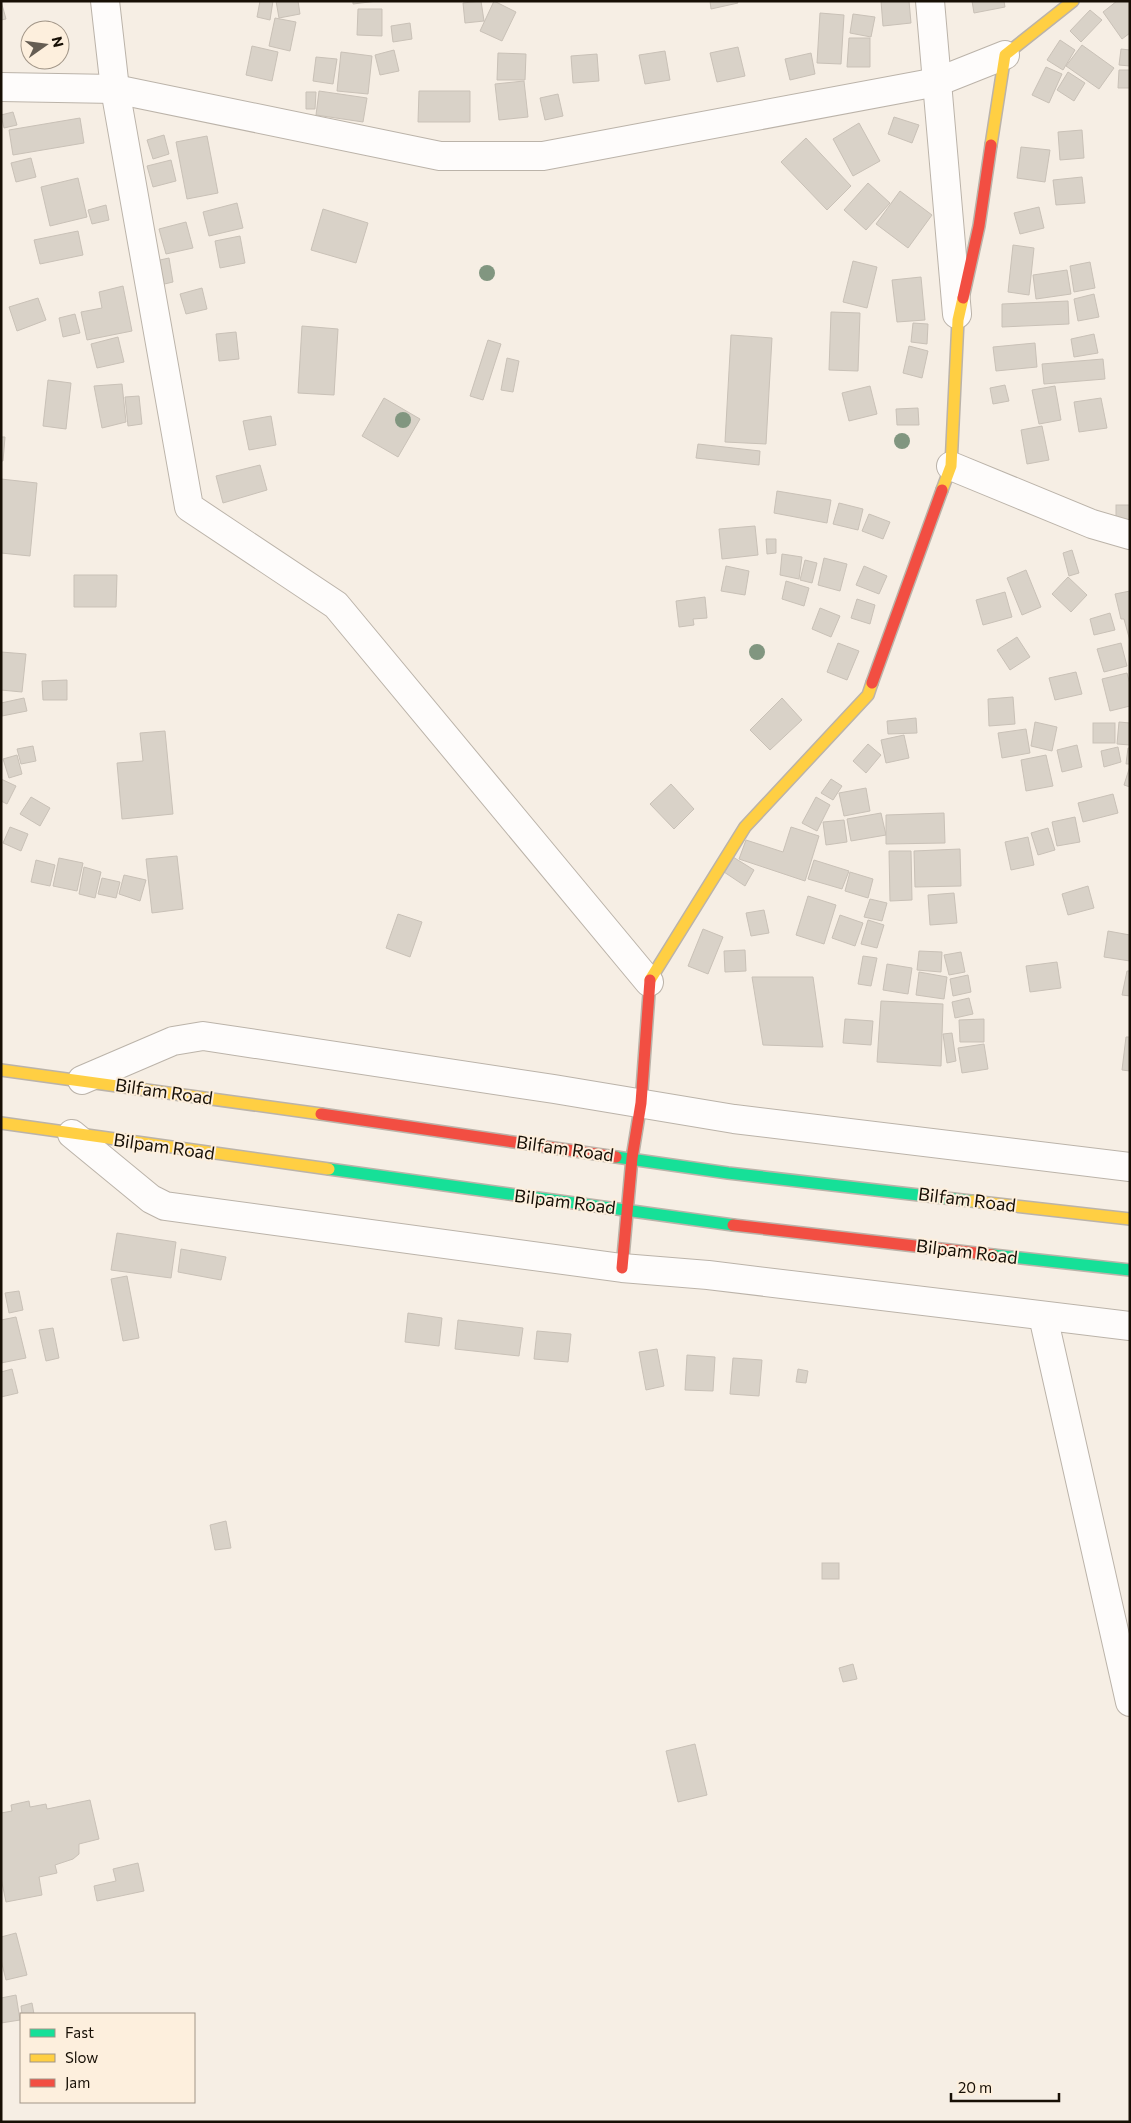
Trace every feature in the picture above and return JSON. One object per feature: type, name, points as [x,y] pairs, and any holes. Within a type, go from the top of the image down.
[{"type":"main road","points":[[622,1268],[626,1210],[641,1103],[649,982],[745,827],[868,695],[952,466],[958,320],[979,226],[1005,55],[1073,1]]},
{"type":"main road","name":"Bilfam Road","points":[[1,1070],[728,1173],[1130,1219]]},
{"type":"main road","name":"Bilpam Road","points":[[1,1123],[714,1223],[1130,1270]]},
{"type":"street","points":[[105,1],[115,90],[189,507],[336,605],[649,982]]},
{"type":"street","points":[[930,1],[958,320]]},
{"type":"street","points":[[1,87],[115,90],[440,156],[543,156],[937,82],[1005,55]]},
{"type":"street","points":[[952,466],[1092,524],[1130,535]]},
{"type":"street","points":[[82,1080],[173,1041],[203,1036],[734,1119],[1130,1167]]},
{"type":"street","points":[[72,1134],[150,1200],[165,1206],[622,1268],[708,1275],[1130,1326]]},
{"type":"street","points":[[1043,1316],[1130,1702]]},
{"type":"building","points":[[1,1],[6,19],[1,20]]},
{"type":"building","points":[[260,1],[273,1],[270,20],[257,17]]},
{"type":"building","points":[[276,1],[298,1],[300,14],[279,18]]},
{"type":"building","points":[[353,1],[377,1],[353,4]]},
{"type":"building","points":[[481,1],[484,21],[465,23],[463,3]]},
{"type":"building","points":[[494,1],[516,12],[502,41],[480,31]]},
{"type":"building","points":[[710,1],[737,1],[738,3],[711,9]]},
{"type":"building","points":[[881,1],[909,1],[911,23],[883,26]]},
{"type":"building","points":[[972,1],[1004,1],[1005,7],[974,13]]},
{"type":"building","points":[[1117,1],[1130,1],[1130,33],[1122,39],[1103,12]]},
{"type":"building","points":[[358,9],[382,9],[382,36],[357,35]]},
{"type":"building","points":[[1090,10],[1102,20],[1081,42],[1070,31]]},
{"type":"building","points":[[820,13],[844,15],[841,64],[817,63]]},
{"type":"building","points":[[853,14],[875,17],[871,37],[850,33]]},
{"type":"building","points":[[275,18],[296,22],[290,51],[269,46]]},
{"type":"building","points":[[410,23],[412,39],[393,42],[391,26]]},
{"type":"building","points":[[849,38],[870,38],[870,67],[847,67]]},
{"type":"building","points":[[1060,40],[1075,50],[1063,70],[1047,60]]},
{"type":"building","points":[[1082,45],[1114,68],[1099,89],[1066,66]]},
{"type":"building","points":[[252,46],[278,52],[272,81],[246,75]]},
{"type":"building","points":[[738,47],[745,76],[717,82],[710,53]]},
{"type":"building","points":[[1121,49],[1130,50],[1130,66],[1119,65]]},
{"type":"building","points":[[394,50],[399,71],[380,75],[375,55]]},
{"type":"building","points":[[665,51],[670,80],[645,84],[639,55]]},
{"type":"building","points":[[341,52],[372,56],[368,94],[337,91]]},
{"type":"building","points":[[498,53],[526,54],[525,80],[497,80]]},
{"type":"building","points":[[811,53],[815,74],[790,80],[785,59]]},
{"type":"building","points":[[597,54],[599,81],[573,83],[571,56]]},
{"type":"building","points":[[316,57],[337,59],[333,84],[313,81]]},
{"type":"building","points":[[1046,67],[1062,74],[1049,103],[1032,95]]},
{"type":"building","points":[[1119,70],[1130,70],[1130,88],[1118,88]]},
{"type":"building","points":[[1068,72],[1085,83],[1074,101],[1057,90]]},
{"type":"building","points":[[524,81],[528,117],[499,120],[495,84]]},
{"type":"building","points":[[319,91],[367,98],[363,122],[316,115]]},
{"type":"building","points":[[419,91],[470,91],[470,122],[418,122]]},
{"type":"building","points":[[306,92],[316,92],[315,109],[306,109]]},
{"type":"building","points":[[558,94],[563,116],[545,120],[540,98]]},
{"type":"building","points":[[13,112],[17,125],[4,128],[1,115]]},
{"type":"building","points":[[894,117],[919,125],[912,143],[888,134]]},
{"type":"building","points":[[80,118],[84,143],[13,155],[9,130]]},
{"type":"building","points":[[859,123],[880,161],[853,176],[833,139]]},
{"type":"building","points":[[1082,130],[1084,158],[1060,160],[1058,132]]},
{"type":"building","points":[[164,135],[169,154],[153,159],[147,140]]},
{"type":"building","points":[[207,136],[218,193],[187,199],[176,142]]},
{"type":"building","points":[[806,138],[851,186],[827,210],[781,162]]},
{"type":"building","points":[[1021,147],[1050,150],[1045,182],[1017,178]]},
{"type":"building","points":[[31,158],[36,177],[16,182],[11,163]]},
{"type":"building","points":[[171,160],[176,181],[153,187],[147,166]]},
{"type":"building","points":[[1082,177],[1085,203],[1056,205],[1053,180]]},
{"type":"building","points":[[78,178],[87,217],[50,226],[41,187]]},
{"type":"building","points":[[868,183],[890,203],[866,230],[844,210]]},
{"type":"building","points":[[900,191],[932,215],[908,248],[876,224]]},
{"type":"building","points":[[237,203],[243,228],[209,236],[203,212]]},
{"type":"building","points":[[106,205],[109,220],[92,224],[88,210]]},
{"type":"building","points":[[1039,207],[1044,228],[1020,234],[1014,213]]},
{"type":"building","points":[[323,209],[368,223],[356,263],[311,250]]},
{"type":"building","points":[[186,222],[193,248],[166,254],[159,229]]},
{"type":"building","points":[[78,231],[83,255],[40,264],[34,240]]},
{"type":"building","points":[[240,236],[245,263],[220,268],[215,241]]},
{"type":"building","points":[[1013,245],[1034,248],[1029,295],[1008,292]]},
{"type":"building","points":[[169,258],[173,282],[156,286],[151,262]]},
{"type":"building","points":[[853,261],[877,267],[867,308],[843,302]]},
{"type":"building","points":[[1090,262],[1095,288],[1074,292],[1070,266]]},
{"type":"building","points":[[1067,270],[1071,294],[1036,299],[1033,275]]},
{"type":"building","points":[[921,277],[925,320],[897,322],[892,280]]},
{"type":"building","points":[[123,286],[132,331],[87,340],[81,312],[102,308],[99,292]]},
{"type":"building","points":[[202,288],[207,309],[186,314],[180,294]]},
{"type":"building","points":[[1094,294],[1099,317],[1078,321],[1074,299]]},
{"type":"building","points":[[38,298],[46,320],[17,331],[9,307]]},
{"type":"building","points":[[1068,301],[1069,324],[1002,327],[1002,304]]},
{"type":"building","points":[[831,312],[860,313],[858,371],[829,370]]},
{"type":"building","points":[[75,314],[80,333],[63,337],[59,318]]},
{"type":"building","points":[[913,323],[928,324],[927,344],[911,342]]},
{"type":"building","points":[[302,326],[338,329],[334,395],[298,393]]},
{"type":"building","points":[[236,332],[239,359],[219,361],[216,334]]},
{"type":"building","points":[[1094,334],[1098,353],[1074,357],[1071,339]]},
{"type":"building","points":[[731,335],[772,338],[766,444],[725,442]]},
{"type":"building","points":[[118,337],[124,362],[97,368],[91,344]]},
{"type":"building","points":[[488,340],[501,344],[483,400],[470,396]]},
{"type":"building","points":[[1035,343],[1037,367],[996,371],[993,347]]},
{"type":"building","points":[[909,346],[928,351],[922,378],[903,373]]},
{"type":"building","points":[[507,358],[519,361],[513,392],[501,390]]},
{"type":"building","points":[[1103,359],[1105,379],[1044,384],[1042,364]]},
{"type":"building","points":[[48,380],[71,383],[66,429],[43,426]]},
{"type":"building","points":[[122,384],[126,422],[102,428],[94,386]]},
{"type":"building","points":[[1005,385],[1009,401],[993,404],[990,388]]},
{"type":"building","points":[[870,386],[877,414],[849,421],[842,393]]},
{"type":"building","points":[[1055,386],[1061,420],[1039,424],[1032,390]]},
{"type":"building","points":[[139,396],[142,424],[128,426],[125,397]]},
{"type":"building","points":[[384,398],[420,419],[398,457],[362,436]]},
{"type":"building","points":[[1101,398],[1107,428],[1079,432],[1074,402]]},
{"type":"building","points":[[918,408],[919,425],[897,425],[896,409]]},
{"type":"building","points":[[271,416],[276,445],[249,450],[243,421]]},
{"type":"building","points":[[1042,426],[1049,460],[1027,464],[1021,430]]},
{"type":"building","points":[[1,437],[5,437],[3,461],[1,461]]},
{"type":"building","points":[[698,444],[760,451],[759,465],[696,458]]},
{"type":"building","points":[[260,465],[267,490],[223,503],[216,476]]},
{"type":"building","points":[[1,479],[37,483],[30,556],[1,553]]},
{"type":"building","points":[[777,491],[831,500],[827,523],[774,513]]},
{"type":"building","points":[[839,503],[863,509],[858,530],[833,524]]},
{"type":"building","points":[[1116,505],[1130,505],[1130,526],[1116,526]]},
{"type":"building","points":[[869,514],[890,522],[883,539],[862,531]]},
{"type":"building","points":[[755,526],[758,555],[722,559],[719,529]]},
{"type":"building","points":[[766,539],[776,539],[776,553],[767,554]]},
{"type":"building","points":[[1072,550],[1079,573],[1069,576],[1063,553]]},
{"type":"building","points":[[782,554],[802,557],[799,579],[780,575]]},
{"type":"building","points":[[824,558],[847,564],[840,591],[818,585]]},
{"type":"building","points":[[805,560],[817,563],[812,583],[800,580]]},
{"type":"building","points":[[726,566],[749,571],[745,595],[721,591]]},
{"type":"building","points":[[864,566],[887,576],[879,594],[856,585]]},
{"type":"building","points":[[1026,570],[1041,607],[1022,615],[1007,578]]},
{"type":"building","points":[[74,575],[117,575],[116,607],[74,607]]},
{"type":"building","points":[[1068,577],[1087,595],[1071,612],[1052,594]]},
{"type":"building","points":[[786,581],[809,588],[804,606],[782,599]]},
{"type":"building","points":[[1130,591],[1130,641],[1124,619],[1121,619],[1115,594]]},
{"type":"building","points":[[1005,592],[1012,617],[983,625],[976,600]]},
{"type":"building","points":[[705,597],[707,618],[693,619],[694,625],[679,627],[676,601]]},
{"type":"building","points":[[857,599],[875,605],[870,624],[851,618]]},
{"type":"building","points":[[820,608],[840,616],[831,637],[812,629]]},
{"type":"building","points":[[1110,613],[1115,630],[1094,635],[1090,619]]},
{"type":"building","points":[[1017,637],[1030,657],[1010,670],[997,650]]},
{"type":"building","points":[[838,643],[859,651],[847,680],[827,672]]},
{"type":"building","points":[[1121,643],[1127,666],[1104,672],[1097,649]]},
{"type":"building","points":[[1,652],[26,654],[22,692],[1,690]]},
{"type":"building","points":[[1076,672],[1082,694],[1055,700],[1049,678]]},
{"type":"building","points":[[1127,673],[1130,684],[1130,706],[1110,711],[1102,679]]},
{"type":"building","points":[[67,680],[67,700],[43,700],[42,681]]},
{"type":"building","points":[[1013,697],[1015,724],[989,726],[988,699]]},
{"type":"building","points":[[24,698],[27,711],[2,716],[1,703]]},
{"type":"building","points":[[782,698],[802,720],[770,750],[750,730]]},
{"type":"building","points":[[916,718],[917,733],[888,734],[887,721]]},
{"type":"building","points":[[1035,722],[1057,727],[1052,751],[1031,746]]},
{"type":"building","points":[[1119,722],[1130,723],[1130,745],[1117,744]]},
{"type":"building","points":[[1093,723],[1115,723],[1115,743],[1093,743]]},
{"type":"building","points":[[1026,729],[1030,753],[1002,758],[998,733]]},
{"type":"building","points":[[165,731],[173,814],[122,819],[117,763],[143,761],[140,733]]},
{"type":"building","points":[[904,735],[909,758],[886,763],[881,740]]},
{"type":"building","points":[[868,744],[881,755],[866,773],[853,761]]},
{"type":"building","points":[[1077,745],[1082,767],[1062,772],[1057,750]]},
{"type":"building","points":[[33,746],[36,761],[21,764],[17,749]]},
{"type":"building","points":[[1118,747],[1121,762],[1104,767],[1101,751]]},
{"type":"building","points":[[1128,748],[1130,748],[1130,764],[1126,764]]},
{"type":"building","points":[[17,755],[22,774],[9,778],[3,759]]},
{"type":"building","points":[[1046,755],[1053,786],[1026,791],[1021,760]]},
{"type":"building","points":[[1130,766],[1130,787],[1124,785]]},
{"type":"building","points":[[1,779],[16,786],[7,804],[1,801]]},
{"type":"building","points":[[831,779],[842,786],[833,800],[821,793]]},
{"type":"building","points":[[671,784],[694,809],[674,829],[650,804]]},
{"type":"building","points":[[866,788],[870,811],[844,816],[839,793]]},
{"type":"building","points":[[1113,794],[1118,813],[1083,822],[1078,803]]},
{"type":"building","points":[[31,797],[50,808],[40,826],[20,814]]},
{"type":"building","points":[[816,797],[830,805],[817,831],[802,823]]},
{"type":"building","points":[[881,813],[886,835],[851,841],[847,819]]},
{"type":"building","points":[[944,813],[945,843],[886,844],[886,815]]},
{"type":"building","points":[[1075,817],[1080,842],[1057,846],[1052,822]]},
{"type":"building","points":[[844,820],[847,842],[826,845],[823,822]]},
{"type":"building","points":[[10,827],[28,834],[21,851],[3,843]]},
{"type":"building","points":[[791,827],[819,836],[805,881],[739,859],[746,840],[783,852]]},
{"type":"building","points":[[1048,828],[1055,850],[1038,855],[1031,833]]},
{"type":"building","points":[[1028,837],[1034,865],[1011,870],[1005,842]]},
{"type":"building","points":[[960,849],[961,886],[915,887],[914,851]]},
{"type":"building","points":[[889,851],[911,851],[912,900],[890,901]]},
{"type":"building","points":[[177,856],[183,909],[152,913],[146,859]]},
{"type":"building","points":[[733,857],[754,870],[745,886],[724,872]]},
{"type":"building","points":[[59,858],[83,863],[77,891],[53,886]]},
{"type":"building","points":[[36,860],[55,865],[50,886],[31,882]]},
{"type":"building","points":[[814,860],[849,871],[842,889],[808,879]]},
{"type":"building","points":[[84,867],[101,872],[95,898],[79,894]]},
{"type":"building","points":[[850,872],[873,879],[868,898],[845,891]]},
{"type":"building","points":[[124,875],[146,880],[140,901],[119,894]]},
{"type":"building","points":[[102,878],[120,882],[116,898],[98,894]]},
{"type":"building","points":[[1088,886],[1094,908],[1068,915],[1062,894]]},
{"type":"building","points":[[954,893],[957,923],[930,925],[928,895]]},
{"type":"building","points":[[808,896],[836,905],[824,944],[796,935]]},
{"type":"building","points":[[870,899],[887,903],[882,921],[864,917]]},
{"type":"building","points":[[764,910],[769,933],[751,936],[746,913]]},
{"type":"building","points":[[398,914],[422,922],[410,957],[386,948]]},
{"type":"building","points":[[840,915],[863,923],[855,946],[832,938]]},
{"type":"building","points":[[868,920],[884,925],[877,948],[861,944]]},
{"type":"building","points":[[703,929],[723,937],[708,974],[688,966]]},
{"type":"building","points":[[1108,931],[1130,935],[1130,961],[1104,957]]},
{"type":"building","points":[[745,950],[746,971],[725,972],[724,951]]},
{"type":"building","points":[[919,951],[942,952],[941,972],[917,970]]},
{"type":"building","points":[[961,952],[965,972],[949,975],[944,955]]},
{"type":"building","points":[[863,956],[877,958],[871,986],[858,984]]},
{"type":"building","points":[[1057,962],[1061,988],[1030,992],[1026,966]]},
{"type":"building","points":[[887,964],[912,968],[908,994],[883,990]]},
{"type":"building","points":[[1127,971],[1130,971],[1130,996],[1122,995]]},
{"type":"building","points":[[919,972],[947,977],[944,999],[916,995]]},
{"type":"building","points":[[968,975],[971,992],[953,996],[950,979]]},
{"type":"building","points":[[752,977],[813,977],[823,1047],[763,1045]]},
{"type":"building","points":[[969,998],[973,1014],[955,1018],[952,1002]]},
{"type":"building","points":[[881,1001],[943,1004],[941,1066],[877,1062]]},
{"type":"building","points":[[845,1019],[873,1021],[871,1045],[843,1043]]},
{"type":"building","points":[[984,1019],[984,1042],[960,1042],[959,1020]]},
{"type":"building","points":[[952,1033],[956,1061],[947,1063],[943,1034]]},
{"type":"building","points":[[1126,1037],[1130,1037],[1130,1071],[1122,1070]]},
{"type":"building","points":[[984,1044],[988,1069],[962,1073],[958,1048]]},
{"type":"building","points":[[117,1233],[176,1242],[171,1278],[111,1270]]},
{"type":"building","points":[[181,1249],[226,1257],[221,1280],[178,1272]]},
{"type":"building","points":[[127,1276],[139,1338],[123,1341],[111,1279]]},
{"type":"building","points":[[19,1291],[23,1310],[9,1313],[5,1293]]},
{"type":"building","points":[[408,1313],[442,1318],[439,1346],[405,1342]]},
{"type":"building","points":[[16,1317],[26,1358],[1,1363],[1,1320]]},
{"type":"building","points":[[458,1320],[523,1328],[519,1356],[455,1349]]},
{"type":"building","points":[[53,1328],[59,1358],[46,1361],[39,1330]]},
{"type":"building","points":[[537,1331],[571,1334],[568,1362],[534,1359]]},
{"type":"building","points":[[657,1349],[664,1386],[646,1390],[639,1352]]},
{"type":"building","points":[[687,1355],[715,1357],[713,1391],[685,1390]]},
{"type":"building","points":[[733,1358],[762,1360],[759,1396],[730,1394]]},
{"type":"building","points":[[12,1369],[18,1393],[1,1397],[1,1372]]},
{"type":"building","points":[[798,1369],[808,1371],[806,1383],[796,1382]]},
{"type":"building","points":[[226,1521],[231,1548],[215,1550],[210,1525]]},
{"type":"building","points":[[822,1563],[839,1563],[839,1579],[822,1579]]},
{"type":"building","points":[[853,1664],[857,1679],[843,1682],[839,1668]]},
{"type":"building","points":[[695,1744],[707,1795],[678,1802],[666,1751]]},
{"type":"building","points":[[90,1800],[99,1839],[79,1844],[79,1854],[73,1859],[55,1865],[57,1873],[39,1877],[42,1895],[6,1902],[1,1878],[1,1813],[12,1811],[11,1805],[29,1801],[30,1807],[46,1804],[47,1809]]},
{"type":"building","points":[[138,1863],[144,1891],[97,1901],[94,1886],[116,1881],[113,1869]]},
{"type":"building","points":[[16,1933],[27,1975],[6,1980],[1,1960],[1,1937]]},
{"type":"building","points":[[16,1995],[20,2020],[1,2023],[1,1998]]},
{"type":"building","points":[[32,2003],[34,2013],[22,2013],[21,2006]]},
{"type":"traffic: fast","points":[[616,1157],[728,1173],[971,1201]]},
{"type":"traffic: fast","points":[[329,1169],[733,1225]]},
{"type":"traffic: fast","points":[[993,1255],[1130,1270]]},
{"type":"traffic: slow","points":[[991,145],[1005,55],[1073,1]]},
{"type":"traffic: slow","points":[[942,490],[951,466],[958,320],[963,298]]},
{"type":"traffic: slow","points":[[650,980],[745,827],[868,695],[872,683]]},
{"type":"traffic: slow","points":[[1,1070],[321,1114]]},
{"type":"traffic: slow","points":[[1,1123],[329,1169]]},
{"type":"traffic: slow","points":[[971,1201],[1130,1219]]},
{"type":"traffic: jam","points":[[963,298],[979,226],[991,145]]},
{"type":"traffic: jam","points":[[872,683],[942,490]]},
{"type":"traffic: jam","points":[[622,1268],[632,1158],[641,1103],[650,980]]},
{"type":"traffic: jam","points":[[321,1114],[616,1157]]},
{"type":"traffic: jam","points":[[733,1225],[993,1255]]}]
